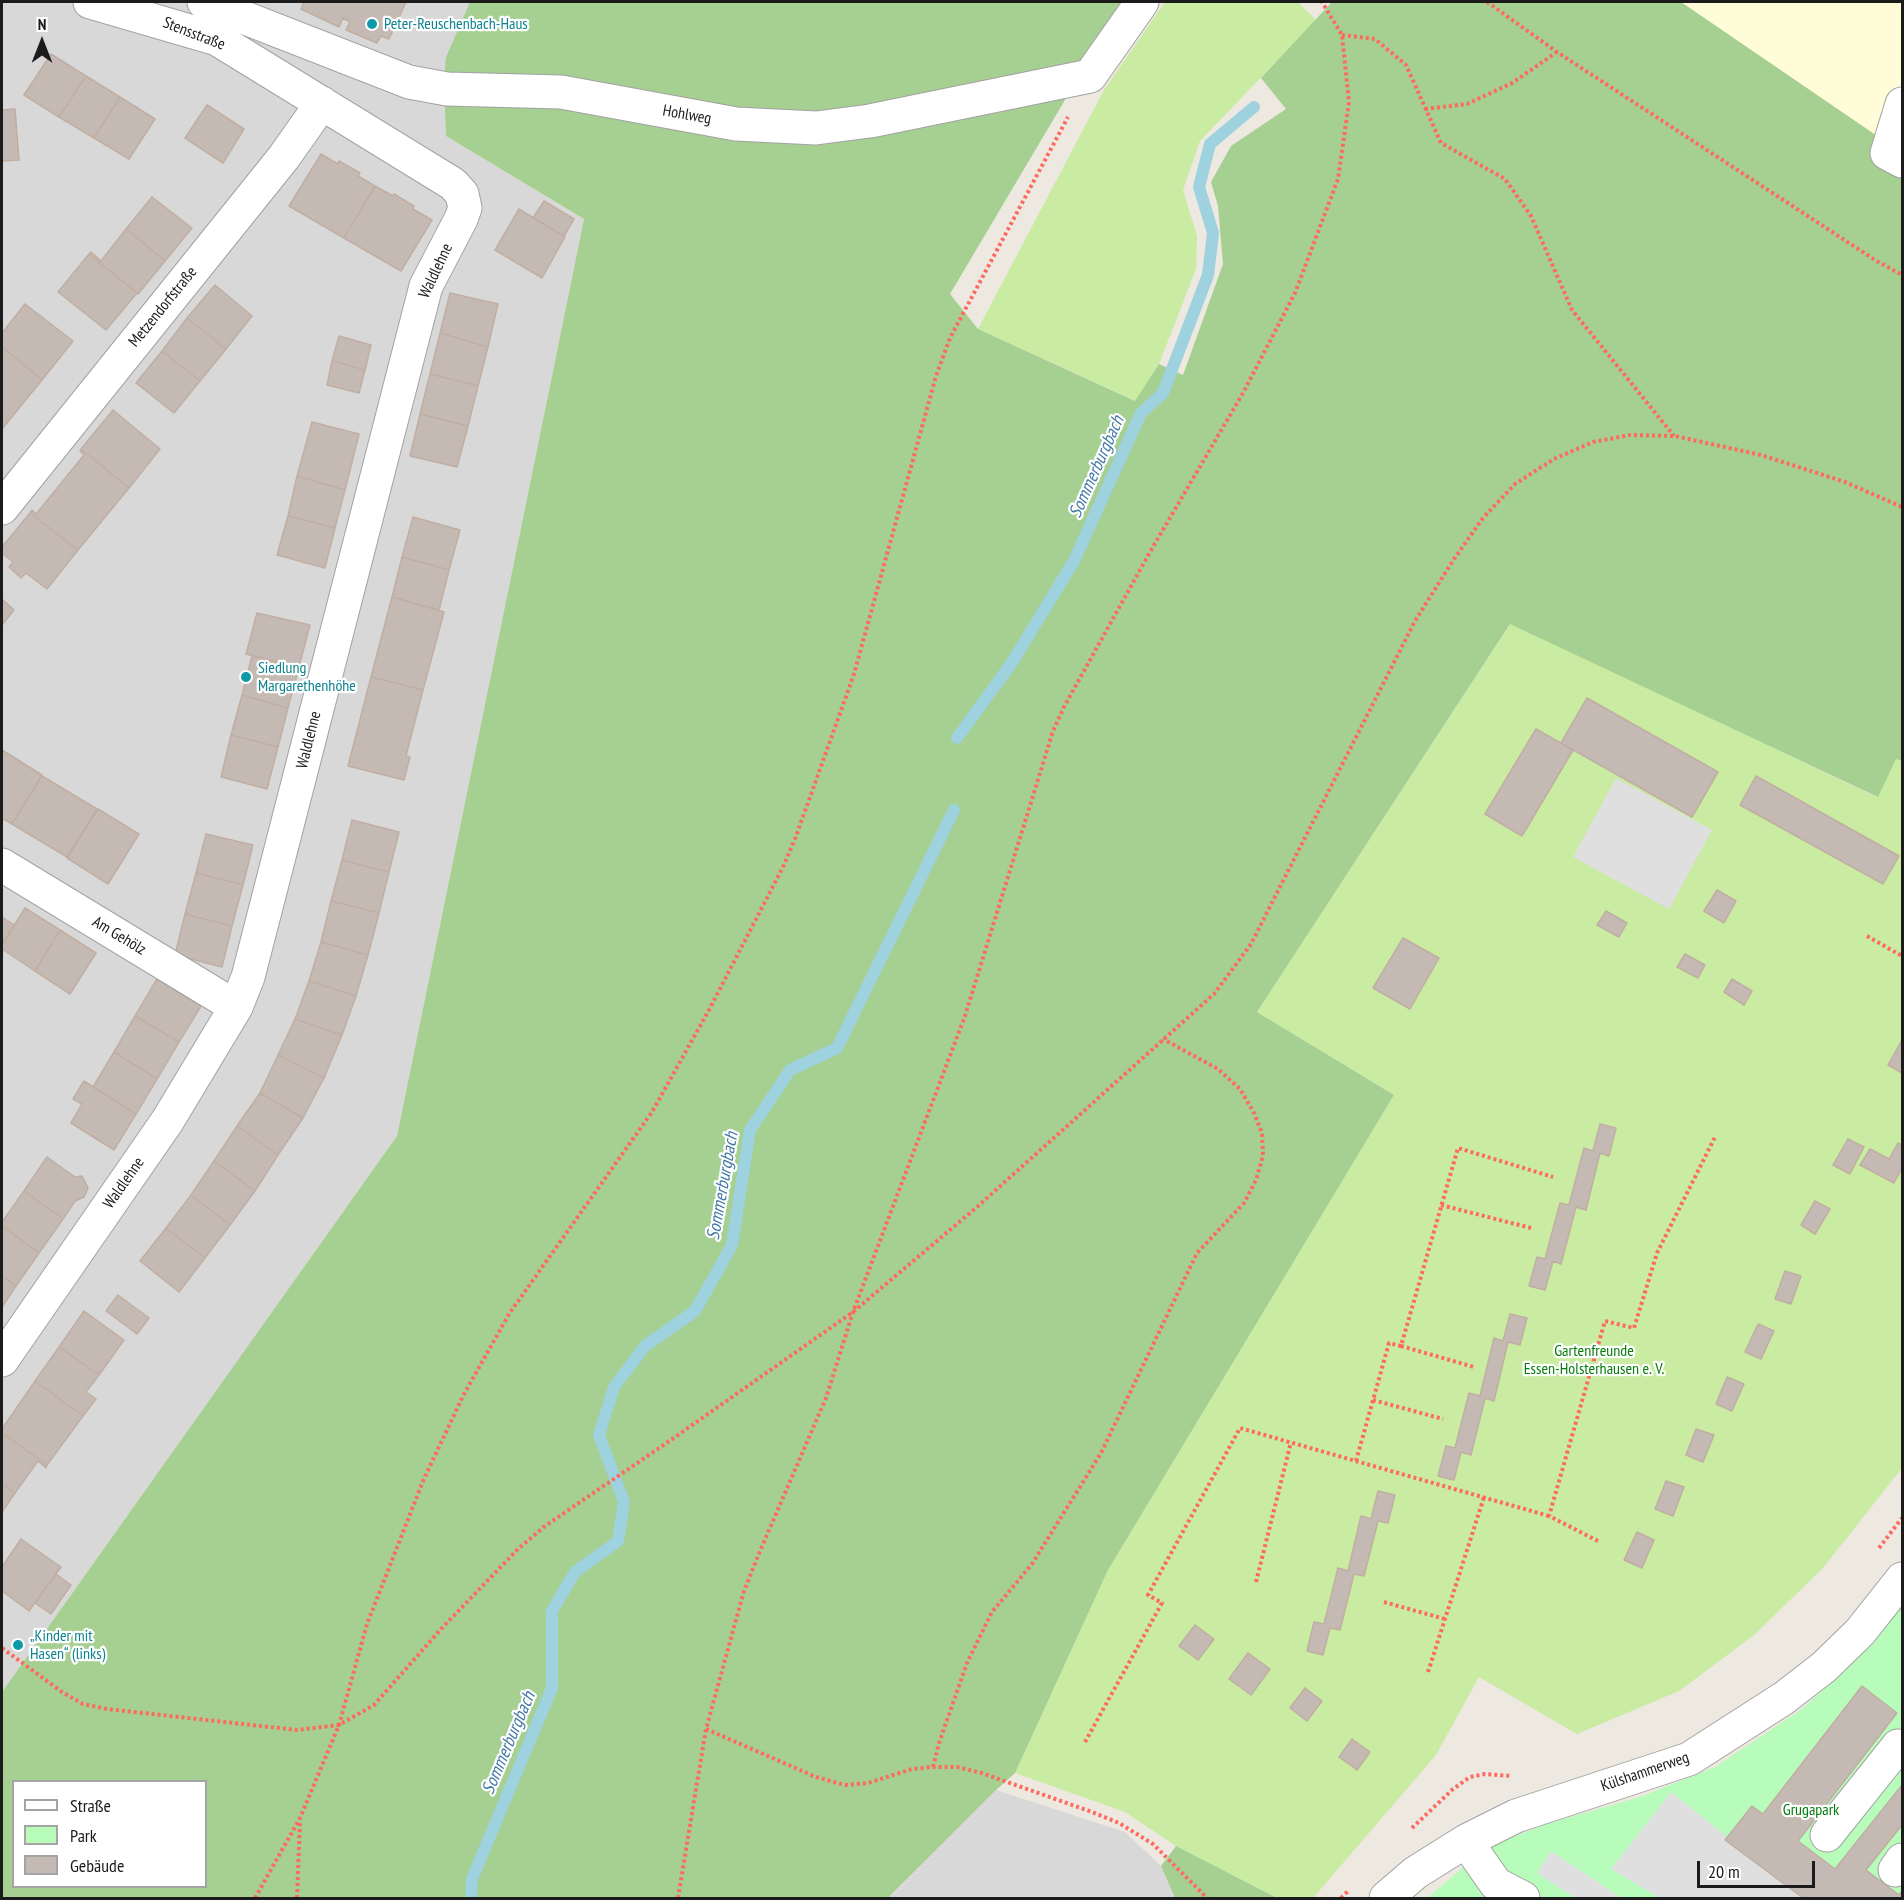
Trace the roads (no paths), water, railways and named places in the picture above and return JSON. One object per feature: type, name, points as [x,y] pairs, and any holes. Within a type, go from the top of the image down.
[{"type":"street","name":"Stensstraße","points":[[90,2],[164,11],[217,39],[322,103]]},
{"type":"street","name":"Hohlweg","points":[[204,2],[409,82],[447,89],[561,92],[736,124],[816,128],[859,123],[1090,76],[1142,2]]},
{"type":"street","name":"Metzendorfstraße","points":[[2,508],[284,157],[322,103]]},
{"type":"street","name":"Waldlehne","points":[[2,1360],[168,1120],[236,1007],[251,965],[426,286],[465,207],[462,194],[453,184],[322,103]]},
{"type":"street","points":[[1902,104],[1887,153],[1902,161]]},
{"type":"street","name":"Am Gehölz","points":[[2,865],[236,1007]]},
{"type":"street","name":"Külshammerweg","points":[[1386,1899],[1415,1873],[1466,1841],[1516,1816],[1689,1759],[1785,1698],[1824,1667],[1860,1632],[1902,1579]]},
{"type":"street","points":[[1827,1835],[1898,1746],[1902,1749]]},
{"type":"street","points":[[1466,1841],[1496,1884],[1523,1899]]},
{"type":"waterway","name":"Sommerburgbach","points":[[957,738],[1011,664],[1074,561],[1141,413],[1163,393],[1208,275],[1213,233],[1199,187],[1210,144],[1254,107]]},
{"type":"waterway","name":"Sommerburgbach","points":[[471,1898],[472,1879],[552,1688],[552,1611],[575,1572],[618,1541],[624,1502],[599,1435],[614,1387],[645,1346],[695,1311],[732,1245],[750,1130],[790,1070],[837,1048],[954,810]]},
{"type":"place","name":"Peter-Reuschenbach-Haus","points":[[372,24]]},
{"type":"place","name":"Siedlung Margarethenhöhe","points":[[246,677]]},
{"type":"place","name":"„Kinder mit Hasen“ (links)","points":[[18,1645]]},
{"type":"park label","name":"Gartenfreunde Essen-Holsterhausen e. V.","points":[[1594,1360]]},
{"type":"park label","name":"Grugapark","points":[[1811,1810]]}]
